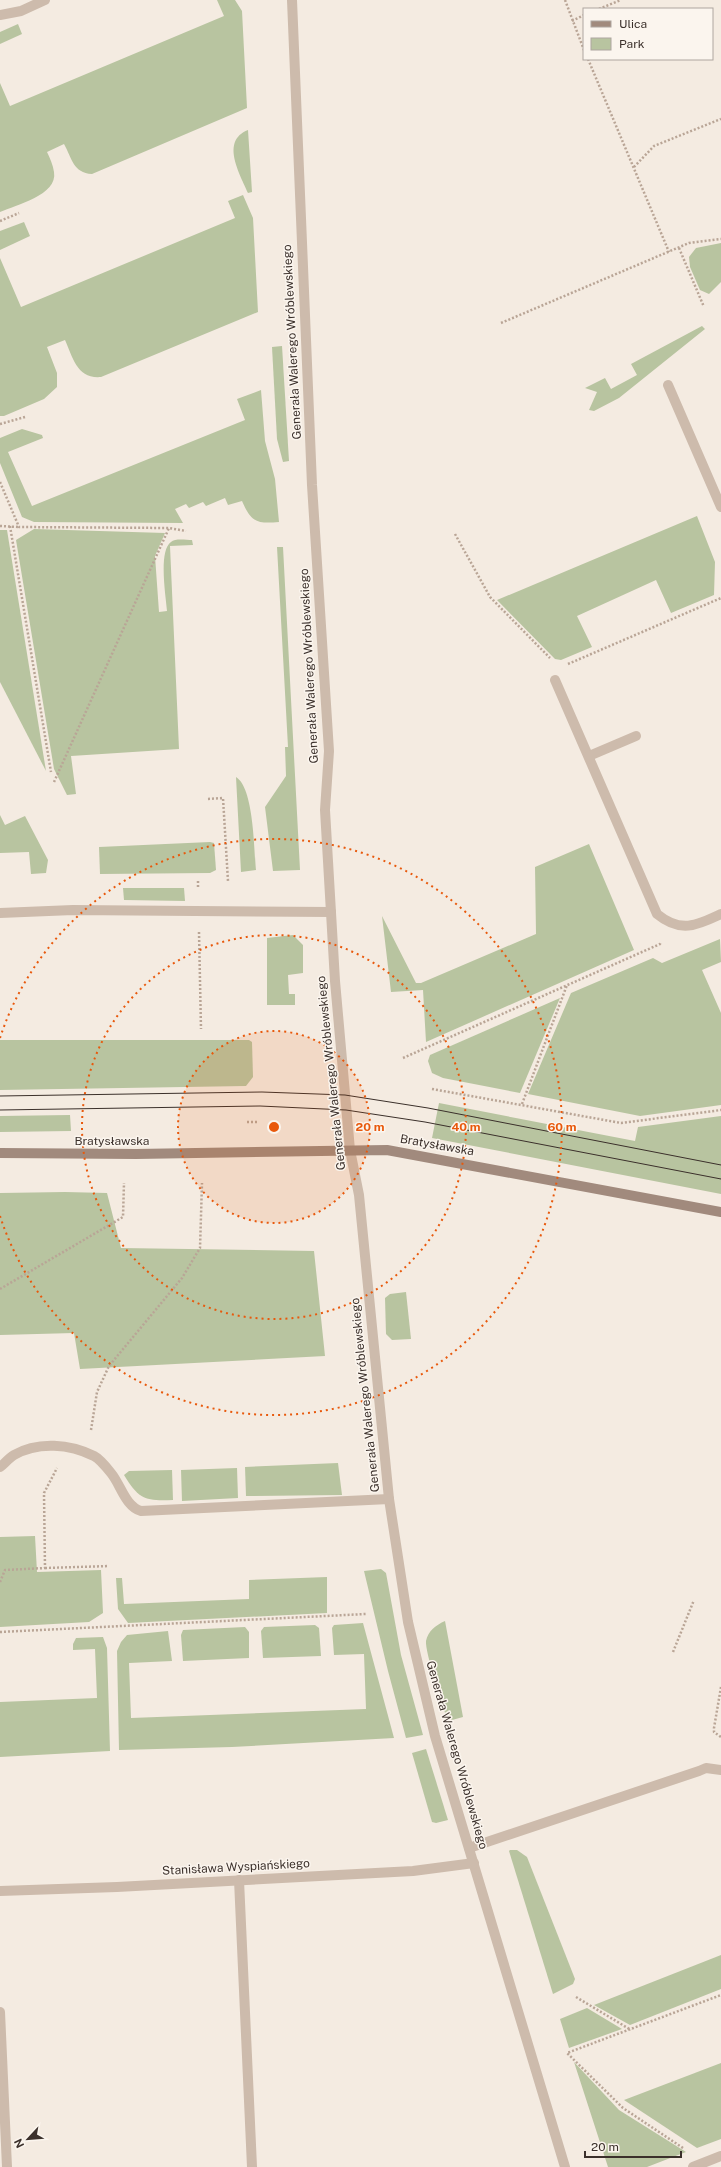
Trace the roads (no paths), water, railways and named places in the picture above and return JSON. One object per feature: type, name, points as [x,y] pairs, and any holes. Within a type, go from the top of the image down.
[{"type":"street","points":[[0,15],[21,11],[45,0]]},
{"type":"street","name":"Generała Walerego Wróblewskiego","points":[[292,0],[311,470],[329,751],[325,810],[335,981],[350,1150],[359,1195],[389,1499],[408,1622],[435,1736],[566,2167]]},
{"type":"street","points":[[668,385],[721,507]]},
{"type":"street","points":[[555,680],[657,914],[668,923],[685,926],[697,926],[721,914]]},
{"type":"street","points":[[589,756],[636,736]]},
{"type":"street","points":[[0,913],[73,910],[331,912]]},
{"type":"street","name":"Bratysławska","points":[[0,1153],[213,1154],[387,1150],[721,1212]]},
{"type":"street","points":[[0,1468],[13,1456],[38,1446],[68,1447],[96,1456],[112,1473],[130,1504],[135,1509],[141,1511],[389,1499]]},
{"type":"street","points":[[469,1848],[699,1770],[706,1768],[721,1770]]},
{"type":"street","name":"Stanisława Wyspiańskiego","points":[[0,1891],[413,1871],[474,1863]]},
{"type":"street","points":[[239,1880],[252,2167]]},
{"type":"street","points":[[0,2012],[7,2167]]},
{"type":"street","points":[[692,2167],[721,2156]]},
{"type":"tram line","points":[[0,1096],[262,1092],[345,1095],[428,1108],[721,1165]]},
{"type":"tram line","points":[[0,1110],[260,1106],[346,1110],[425,1122],[721,1179]]}]
